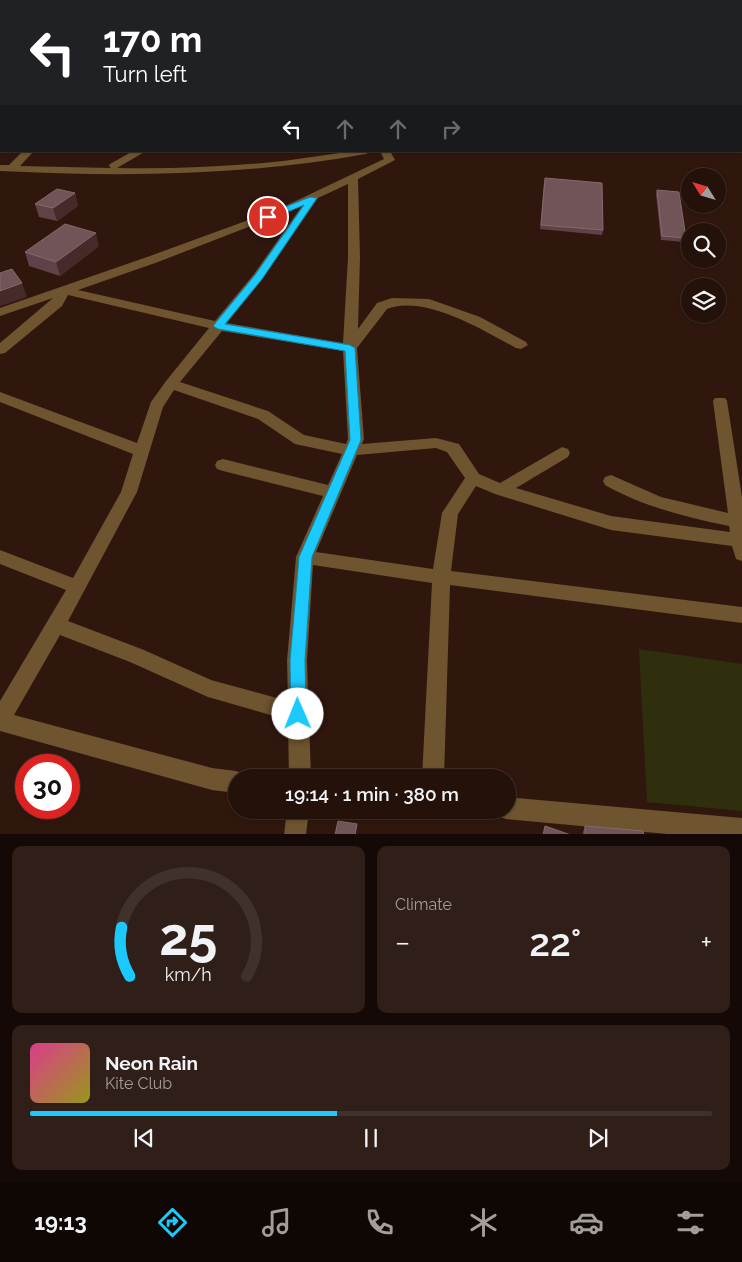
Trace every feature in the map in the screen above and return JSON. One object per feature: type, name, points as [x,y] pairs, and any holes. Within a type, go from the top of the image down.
[{"type":"street","points":[[14,166],[28,152]]},
{"type":"street","points":[[114,166],[139,152]]},
{"type":"street","points":[[0,168],[14,166],[168,167],[230,164],[327,152]]},
{"type":"street","points":[[0,162],[14,166],[176,173],[293,164],[360,152]]},
{"type":"street","points":[[0,312],[215,237],[313,198],[390,160],[386,152]]},
{"type":"street","points":[[300,769],[297,660],[306,557],[356,440],[350,348],[354,257],[353,178]]},
{"type":"street","points":[[228,781],[212,779],[0,720],[56,625],[129,492],[156,406],[171,384],[258,277],[313,198]]},
{"type":"street","points":[[64,289],[81,295],[218,326],[350,348]]},
{"type":"street","points":[[0,350],[57,303],[64,289]]},
{"type":"street","points":[[350,348],[382,306],[392,302],[429,303],[475,320],[521,345]]},
{"type":"street","points":[[171,384],[263,415],[300,440],[351,450],[436,443],[453,448],[473,478],[501,490],[610,523],[741,547],[720,401]]},
{"type":"street","points":[[0,398],[141,451]]},
{"type":"street","points":[[501,490],[562,453]]},
{"type":"street","points":[[223,465],[333,492]]},
{"type":"street","points":[[433,769],[441,577],[450,514],[473,478]]},
{"type":"street","points":[[611,481],[628,491],[648,499],[681,509],[737,521]]},
{"type":"street","points":[[0,557],[77,587]]},
{"type":"street","points":[[306,557],[441,577],[742,615]]},
{"type":"street","points":[[56,625],[137,656],[208,688],[298,714]]},
{"type":"street","points":[[516,809],[742,829]]},
{"type":"street","points":[[295,834],[297,819]]},
{"type":"shaded area","points":[[639,649],[742,664],[742,811],[647,802]]},
{"type":"building","points":[[545,178],[602,183],[603,230],[541,225]]},
{"type":"building","points":[[57,189],[75,193],[53,208],[35,204]]},
{"type":"building","points":[[657,190],[679,192],[684,223],[681,223],[681,238],[662,236]]},
{"type":"building","points":[[65,224],[96,233],[56,262],[25,252]]},
{"type":"building","points":[[12,269],[22,283],[0,291],[0,273]]},
{"type":"building","points":[[338,821],[357,824],[355,834],[335,834]]},
{"type":"building","points":[[545,826],[568,834],[543,834]]},
{"type":"building","points":[[585,826],[643,831],[644,834],[585,834]]},
{"type":"route","points":[[268,217],[313,198],[258,277],[218,326],[350,348],[356,440],[306,557],[297,660],[298,714]]}]
